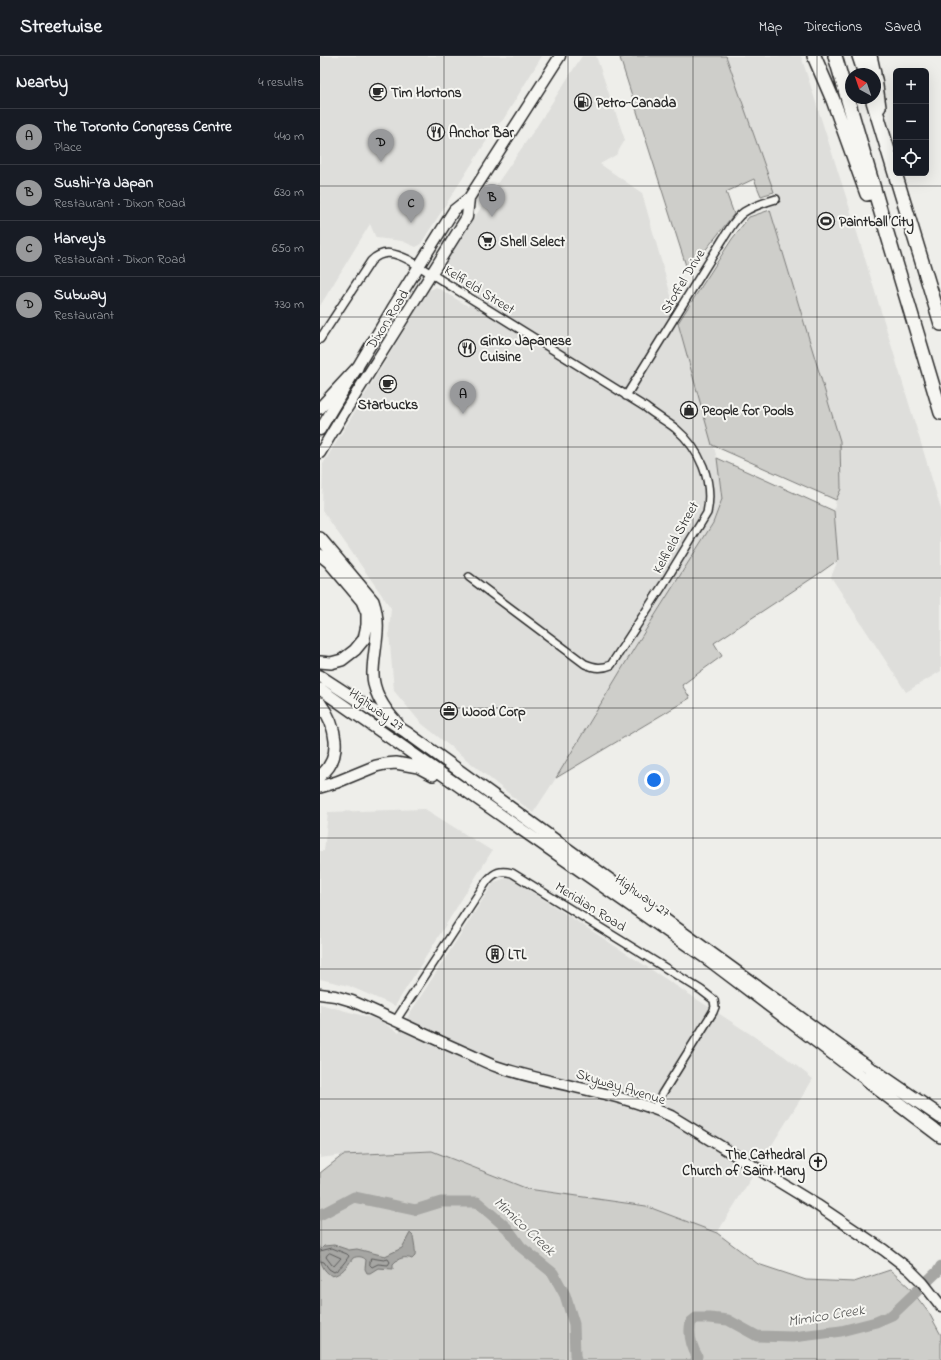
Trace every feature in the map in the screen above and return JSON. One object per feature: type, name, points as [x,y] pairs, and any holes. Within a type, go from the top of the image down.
[{"type":"highway","points":[[814,56],[833,100],[886,249],[904,292]]},
{"type":"highway","points":[[835,56],[941,413]]},
{"type":"highway","points":[[859,56],[863,68]]},
{"type":"highway","points":[[870,56],[873,68]]},
{"type":"highway","points":[[874,104],[941,324]]},
{"type":"highway","points":[[878,104],[882,131]]},
{"type":"highway","name":"Highway 27","points":[[870,1075],[941,1117]]},
{"type":"highway","name":"Highway 27","points":[[870,1075],[941,1136]]},
{"type":"main road","name":"Dixon Road","points":[[320,430],[454,210],[470,198],[560,56]]},
{"type":"main road","name":"Dixon Road","points":[[320,453],[467,217],[470,198]]},
{"type":"main road","points":[[320,408],[357,368]]},
{"type":"main road","points":[[334,407],[344,413]]},
{"type":"main road","points":[[320,538],[373,601],[377,613],[378,623],[373,672],[374,685],[377,695],[383,705],[406,732]]},
{"type":"main road","points":[[320,555],[329,562],[362,601],[367,613],[367,625],[364,639],[355,650],[342,660],[320,662]]},
{"type":"main road","name":"Highway 27","points":[[320,676],[406,732],[870,1075]]},
{"type":"main road","name":"Highway 27","points":[[320,689],[710,961],[870,1075]]},
{"type":"main road","points":[[320,703],[331,721],[336,744],[332,762],[320,776]]},
{"type":"main road","points":[[320,787],[337,782],[376,766],[396,763],[418,767],[458,785]]},
{"type":"main road","name":"Skyway Avenue","points":[[320,994],[335,996],[352,1001],[496,1067],[522,1075],[566,1084],[655,1109],[670,1116],[817,1205],[879,1246],[910,1270],[934,1296],[941,1306]]},
{"type":"street","name":"Stoffel Drive","points":[[626,396],[736,219],[743,212],[776,199]]},
{"type":"street","name":"Kelfield Street","points":[[320,339],[364,270],[374,257],[382,253],[392,253],[406,258],[432,274],[675,428],[692,445],[698,455],[707,476],[709,491],[707,513],[660,591],[611,665],[604,668],[598,668],[585,664],[469,577]]},
{"type":"street","name":"Meridian Road","points":[[396,1020],[487,881],[493,874],[503,872],[512,873],[701,990],[714,1000],[715,1007],[713,1012],[662,1094],[655,1109]]},
{"type":"shaded area","points":[[320,56],[542,56],[503,120],[496,126],[420,245],[416,247],[402,241],[376,238],[370,224],[320,306]]},
{"type":"shaded area","points":[[582,56],[596,56],[625,140],[616,155],[600,164],[642,193],[717,458],[722,499],[713,523],[533,813],[421,723],[394,691],[389,632],[391,608],[322,510],[323,464],[428,291],[436,287],[468,306],[476,294],[446,275],[445,264],[487,198],[537,126]]},
{"type":"shaded area","points":[[626,56],[726,56],[774,192],[761,196],[754,179],[726,192],[734,214],[688,272],[620,58]]},
{"type":"shaded area","points":[[726,56],[801,56],[849,206],[941,509],[941,671],[906,692],[831,577],[838,560],[834,511],[836,500],[841,489],[840,441],[770,210],[774,192]]},
{"type":"shaded area","points":[[770,210],[840,441],[841,489],[836,500],[712,445],[678,323],[732,239],[749,217]]},
{"type":"shaded area","points":[[717,458],[834,511],[838,560],[714,643],[722,656],[682,685],[690,698],[556,778],[635,647],[713,523],[722,499]]},
{"type":"shaded area","points":[[425,809],[492,851],[395,1006],[349,986],[320,979],[320,851],[324,851],[328,812]]},
{"type":"shaded area","points":[[509,877],[784,1056],[813,1079],[717,1233],[646,1206],[528,1189],[432,1151],[343,1155],[320,1158],[320,1004],[379,1020],[399,1033],[410,1013],[494,882]]},
{"type":"shaded area","points":[[432,1151],[528,1189],[646,1206],[717,1233],[758,1264],[806,1280],[854,1282],[890,1270],[909,1287],[929,1313],[941,1335],[941,1360],[320,1360],[320,1173],[343,1155]]},
{"type":"water","points":[[410,1233],[413,1236],[415,1256],[412,1259],[402,1258],[397,1260],[393,1264],[393,1269],[378,1268],[370,1273],[367,1273],[365,1269],[366,1260],[356,1257],[353,1258],[341,1272],[332,1276],[322,1265],[320,1250],[324,1246],[334,1245],[349,1250],[357,1249],[385,1256],[402,1248]]},
{"type":"waterway","name":"Mimico Creek","points":[[320,1215],[354,1197],[415,1210],[441,1202],[477,1202],[507,1228],[521,1247],[553,1273],[565,1295],[574,1324],[576,1360]]},
{"type":"waterway","name":"Mimico Creek","points":[[696,1360],[697,1356],[693,1348],[690,1335],[691,1322],[696,1318],[728,1320],[757,1336],[793,1337],[841,1331],[876,1322],[892,1315],[938,1271],[941,1266]]},
{"type":"place","name":"Tim Hortons","points":[[378,92]]},
{"type":"place","name":"Petro-Canada","points":[[583,102]]},
{"type":"place","name":"Anchor Bar","points":[[436,132]]},
{"type":"place","name":"Subway","points":[[381,162]]},
{"type":"place","name":"Sushi-Ya Japan","points":[[492,217]]},
{"type":"place","name":"Paintball City","points":[[826,221]]},
{"type":"place","name":"Harvey's","points":[[411,223]]},
{"type":"place","name":"Shell Select","points":[[487,241]]},
{"type":"place","name":"Ginko Japanese Cuisine","points":[[467,348]]},
{"type":"place","name":"Starbucks","points":[[388,384]]},
{"type":"place","name":"People for Pools","points":[[689,410]]},
{"type":"place","name":"The Toronto Congress Centre","points":[[463,414]]},
{"type":"place","name":"Wood Corp","points":[[449,711]]},
{"type":"place","name":"LTL","points":[[495,954]]},
{"type":"place","name":"The Cathedral Church of Saint Mary","points":[[818,1162]]}]
